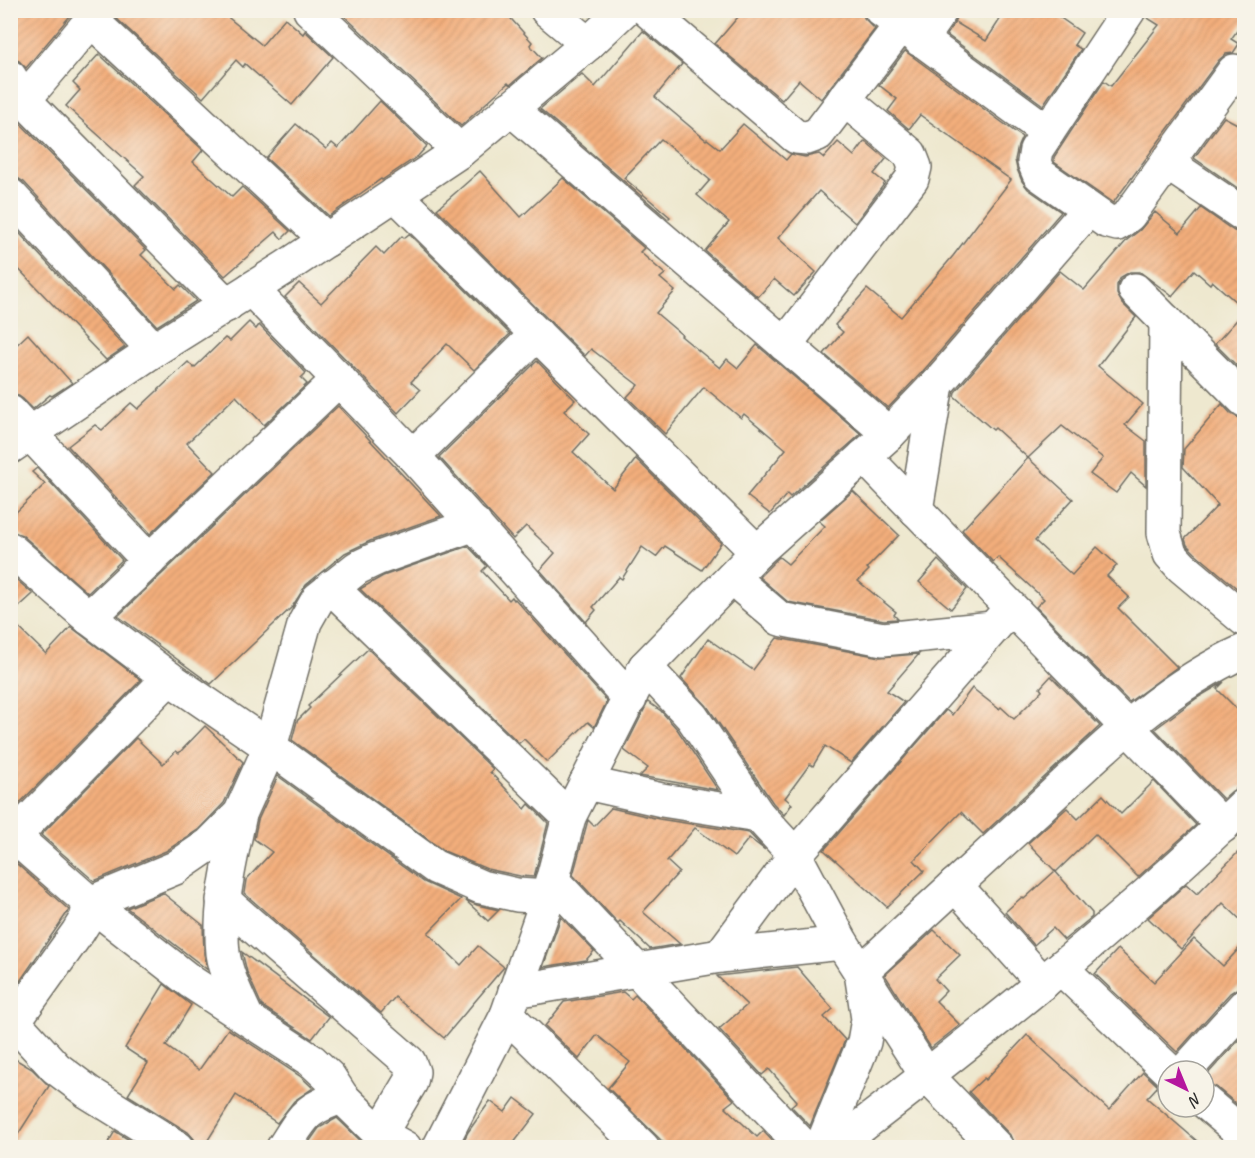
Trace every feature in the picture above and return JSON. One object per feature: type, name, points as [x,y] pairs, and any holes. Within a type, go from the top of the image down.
[{"type":"street","points":[[310,10],[460,151]]},
{"type":"street","points":[[547,10],[588,44]]},
{"type":"street","points":[[149,561],[17,431],[239,297],[460,151],[588,44],[624,10]]},
{"type":"street","points":[[647,10],[796,137],[807,138],[818,134],[901,25],[941,10]]},
{"type":"street","points":[[1121,13],[1036,150],[1034,162],[1040,174],[1106,221],[1117,224],[1129,216],[1234,71]]},
{"type":"street","points":[[327,240],[96,16],[17,89],[239,297],[339,380],[413,456],[630,699]]},
{"type":"street","points":[[901,25],[1048,132]]},
{"type":"street","points":[[785,345],[912,179],[915,167],[910,154],[844,99]]},
{"type":"street","points":[[510,108],[889,434]]},
{"type":"street","points":[[1167,163],[1245,215]]},
{"type":"street","points":[[395,194],[757,552]]},
{"type":"street","points":[[10,195],[154,350]]},
{"type":"street","points":[[439,1148],[511,1003],[550,888],[569,817],[645,667],[757,552],[889,434],[937,384],[1088,210]]},
{"type":"street","points":[[1135,290],[1245,400]]},
{"type":"street","points":[[1166,321],[1164,533],[1170,554],[1245,619]]},
{"type":"street","points":[[413,456],[537,334]]},
{"type":"street","points":[[89,618],[339,380]]},
{"type":"street","points":[[916,510],[937,384]]},
{"type":"street","points":[[832,1148],[927,1076],[1052,975],[1234,816],[1126,727],[1001,618],[916,510],[864,456]]},
{"type":"street","points":[[247,1018],[228,974],[223,953],[223,900],[240,814],[270,747],[305,622],[318,598],[357,568],[475,524]]},
{"type":"street","points":[[10,549],[89,618],[169,678],[270,747],[435,867],[481,887],[517,896],[550,888]]},
{"type":"street","points":[[732,578],[780,619],[883,639],[1001,618]]},
{"type":"street","points":[[331,587],[569,817]]},
{"type":"street","points":[[720,956],[795,855],[1001,618]]},
{"type":"street","points":[[861,972],[1126,727],[1178,688],[1216,664],[1245,651]]},
{"type":"street","points":[[645,667],[692,717],[758,815],[795,855],[842,943],[927,1076],[997,1148]]},
{"type":"street","points":[[169,678],[12,834],[90,903],[191,982],[312,1061],[329,1077],[342,1097],[393,1141],[411,1082],[413,1072],[410,1062],[223,900]]},
{"type":"street","points":[[586,783],[662,800],[758,815]]},
{"type":"street","points":[[90,903],[175,868],[210,844],[240,814]]},
{"type":"street","points":[[955,885],[1052,975],[1156,1060]]},
{"type":"street","points":[[550,888],[638,971],[805,1148]]},
{"type":"street","points":[[90,903],[86,919],[78,932],[12,1024],[56,1068],[87,1092],[178,1148]]},
{"type":"street","points":[[511,1003],[638,971],[720,956],[842,943]]},
{"type":"street","points":[[821,1148],[864,1042],[868,1019],[861,972]]},
{"type":"street","points":[[511,1003],[643,1148]]},
{"type":"street","points":[[1196,1059],[1245,1006]]},
{"type":"street","points":[[283,1148],[300,1120],[317,1105],[342,1097]]},
{"type":"street","points":[[1216,1111],[1245,1135]]},
{"type":"building","points":[[10,10],[75,10],[26,68],[19,61],[10,58]]},
{"type":"building","points":[[118,10],[219,10],[262,45],[285,18],[303,34],[305,31],[333,57],[292,105],[245,64],[243,67],[236,60],[203,98],[116,18]]},
{"type":"building","points":[[338,10],[503,10],[532,42],[530,45],[542,58],[510,85],[508,83],[461,126]]},
{"type":"building","points":[[744,10],[863,10],[864,18],[875,29],[821,99],[799,80],[782,100],[715,44]]},
{"type":"building","points":[[1006,10],[1049,10],[1082,33],[1074,45],[1081,49],[1043,105],[947,35],[955,22],[986,41]]},
{"type":"building","points":[[1148,10],[1245,10],[1245,20],[1231,39],[1239,44],[1233,53],[1226,54],[1219,60],[1113,203],[1054,162],[1054,157],[1104,81],[1111,86],[1159,25],[1146,17]]},
{"type":"building","points":[[643,31],[682,64],[655,97],[720,149],[743,124],[786,160],[791,154],[805,157],[819,154],[824,158],[838,142],[854,156],[865,141],[886,159],[874,174],[885,183],[855,223],[819,191],[778,238],[816,272],[794,296],[774,279],[758,297],[705,251],[729,222],[697,195],[710,180],[661,139],[624,178],[670,217],[668,219],[540,109],[582,74],[595,87]]},
{"type":"building","points":[[905,51],[1022,137],[1015,160],[1022,181],[1028,189],[1061,212],[888,408],[824,354],[843,332],[835,325],[867,289],[901,317],[953,256],[1011,180],[920,115],[909,129],[888,111],[897,99],[879,85]]},
{"type":"building","points":[[99,54],[203,150],[193,162],[232,197],[242,187],[290,231],[282,239],[276,232],[225,276],[135,185],[144,176],[66,106],[80,90],[73,83]]},
{"type":"building","points":[[380,101],[427,146],[418,156],[329,216],[266,158],[296,124],[326,149],[332,143],[338,148]]},
{"type":"building","points":[[10,113],[146,250],[141,255],[176,289],[180,285],[196,301],[157,326],[24,182],[16,177],[10,177]]},
{"type":"building","points":[[1224,117],[1245,128],[1245,193],[1194,158]]},
{"type":"building","points":[[480,171],[521,217],[563,178],[644,248],[640,252],[665,274],[660,278],[675,291],[656,313],[681,336],[720,368],[727,359],[738,368],[757,345],[861,434],[790,497],[787,494],[770,514],[747,496],[786,449],[744,414],[741,418],[704,387],[665,434],[627,397],[638,385],[591,349],[585,356],[437,209]]},
{"type":"building","points":[[1201,208],[1234,231],[1245,233],[1245,310],[1212,281],[1210,284],[1194,270],[1172,296],[1140,272],[1130,272],[1121,277],[1117,285],[1117,294],[1122,303],[1136,317],[1098,366],[1143,404],[1125,425],[1146,441],[1146,486],[1131,473],[1116,493],[1090,474],[1103,458],[1062,426],[1028,458],[995,428],[993,430],[954,396],[955,392],[1060,271],[1084,290],[1127,240],[1140,230],[1155,212],[1180,233]]},
{"type":"building","points":[[10,223],[125,347],[106,360],[10,260]]},
{"type":"building","points":[[409,234],[510,334],[474,370],[447,344],[411,382],[420,390],[398,413],[285,297],[299,283],[321,303],[376,247],[384,255],[402,236],[404,238]]},
{"type":"building","points":[[1245,311],[1245,374],[1215,344]]},
{"type":"building","points":[[249,322],[256,329],[259,325],[306,373],[301,378],[307,384],[264,425],[236,396],[187,443],[215,472],[150,534],[68,446],[95,425],[102,430],[131,403],[138,409],[188,362],[194,368],[225,338],[230,341]]},
{"type":"building","points":[[28,334],[72,383],[52,396],[50,395],[33,409],[16,394],[10,394],[10,351]]},
{"type":"building","points":[[537,361],[575,400],[564,411],[589,434],[573,452],[613,489],[636,459],[721,543],[702,570],[665,546],[656,557],[642,547],[622,579],[619,577],[593,607],[596,610],[586,622],[540,570],[555,553],[526,526],[513,539],[439,457]]},
{"type":"building","points":[[1222,404],[1231,414],[1245,418],[1245,595],[1195,553],[1187,545],[1185,539],[1218,505],[1183,467],[1184,449]]},
{"type":"building","points":[[338,406],[441,516],[370,541],[345,553],[306,585],[292,607],[211,684],[118,616]]},
{"type":"building","points":[[1028,458],[1073,499],[1035,541],[1072,575],[1097,547],[1117,565],[1107,576],[1129,597],[1118,608],[1177,667],[1129,702],[1036,607],[1044,599],[998,557],[993,562],[962,530]]},
{"type":"building","points":[[37,468],[122,560],[88,593],[22,535],[10,531],[10,518],[45,484],[32,472]]},
{"type":"building","points":[[853,491],[899,535],[867,568],[869,570],[858,581],[896,612],[894,615],[898,619],[884,620],[788,602],[759,577],[779,557],[788,564],[825,526],[819,521]]},
{"type":"building","points":[[468,546],[487,566],[482,571],[509,600],[512,597],[515,599],[607,701],[594,727],[588,722],[547,762],[524,739],[519,743],[360,589],[383,576]]},
{"type":"building","points":[[938,560],[967,589],[951,609],[919,582]]},
{"type":"building","points":[[10,574],[33,594],[10,615]]},
{"type":"building","points":[[10,619],[46,654],[71,627],[141,680],[10,813]]},
{"type":"building","points":[[777,638],[880,657],[919,654],[887,691],[904,702],[851,763],[825,746],[813,766],[810,764],[785,798],[792,804],[784,815],[773,803],[707,706],[681,678],[708,639],[753,670]]},
{"type":"building","points":[[368,649],[493,769],[490,772],[525,809],[529,804],[548,823],[534,877],[487,869],[444,851],[292,740],[297,721],[310,708],[308,706]]},
{"type":"building","points":[[1051,676],[1100,726],[983,834],[961,812],[914,860],[924,871],[887,907],[824,850],[946,710],[952,715],[972,688],[999,709],[1001,707],[1014,719],[1042,691],[1040,688]]},
{"type":"building","points":[[1224,682],[1217,689],[1245,717],[1245,787],[1239,787],[1223,799],[1155,729],[1197,698]]},
{"type":"building","points":[[648,702],[661,711],[677,729],[718,790],[640,776],[648,768],[624,750]]},
{"type":"building","points":[[205,726],[243,762],[224,803],[198,830],[166,851],[94,881],[41,835],[136,738],[163,764],[176,751],[179,753]]},
{"type":"building","points":[[278,776],[424,882],[461,899],[428,933],[461,965],[478,946],[504,967],[444,1038],[395,997],[381,1013],[244,893],[246,880],[272,852],[254,839],[258,820]]},
{"type":"building","points":[[1154,781],[1196,825],[1138,877],[1095,834],[1056,872],[1028,843],[1067,808],[1078,819],[1103,795],[1121,814]]},
{"type":"building","points":[[611,808],[659,819],[749,833],[765,850],[749,838],[734,857],[695,828],[667,861],[679,872],[643,912],[680,944],[650,949],[620,921],[618,923],[573,875],[588,820],[594,826]]},
{"type":"building","points":[[1245,845],[1245,924],[1223,903],[1181,949],[1148,918],[1186,884],[1197,894]]},
{"type":"building","points":[[10,858],[69,910],[18,984],[10,978]]},
{"type":"building","points":[[1055,871],[1092,913],[1092,917],[1064,940],[1053,928],[1034,945],[1005,912],[1022,897],[1024,899]]},
{"type":"building","points":[[163,893],[203,925],[204,954],[208,970],[127,908]]},
{"type":"building","points":[[465,900],[477,905],[499,910],[488,921]]},
{"type":"building","points":[[561,917],[594,951],[586,960],[543,967]]},
{"type":"building","points":[[934,930],[960,955],[935,979],[946,991],[936,1001],[960,1025],[931,1048],[885,975]]},
{"type":"building","points":[[1194,939],[1223,966],[1245,942],[1245,988],[1238,988],[1230,993],[1177,1052],[1095,974],[1118,949],[1154,982]]},
{"type":"building","points":[[242,952],[329,1017],[312,1039],[262,1006],[247,972]]},
{"type":"building","points":[[797,967],[833,1009],[824,1017],[845,1040],[810,1126],[791,1106],[797,1101],[769,1069],[762,1075],[719,1029],[747,1005],[717,976]]},
{"type":"building","points":[[164,984],[191,1005],[166,1046],[199,1070],[228,1029],[300,1076],[313,1088],[294,1101],[277,1123],[236,1095],[203,1148],[197,1148],[188,1132],[128,1095],[148,1063],[125,1048]]},
{"type":"building","points":[[623,992],[631,999],[635,995],[734,1100],[725,1107],[757,1137],[763,1131],[779,1148],[669,1148],[608,1088],[630,1062],[597,1035],[579,1059],[545,1026],[564,1002]]},
{"type":"building","points":[[1245,1033],[1245,1100],[1240,1107],[1216,1087],[1216,1065]]},
{"type":"building","points":[[1027,1035],[1109,1110],[1143,1072],[1156,1084],[1156,1088],[1147,1098],[1156,1106],[1156,1119],[1171,1119],[1205,1148],[1015,1148],[1010,1135],[969,1092],[984,1078],[985,1080]]},
{"type":"building","points":[[10,1056],[32,1069],[49,1086],[10,1147]]},
{"type":"building","points":[[515,1098],[536,1114],[510,1148],[460,1148],[468,1132],[490,1101],[505,1112]]},
{"type":"building","points":[[337,1118],[367,1148],[312,1148],[307,1145],[319,1128]]},
{"type":"building","points":[[115,1131],[142,1148],[105,1148]]}]
